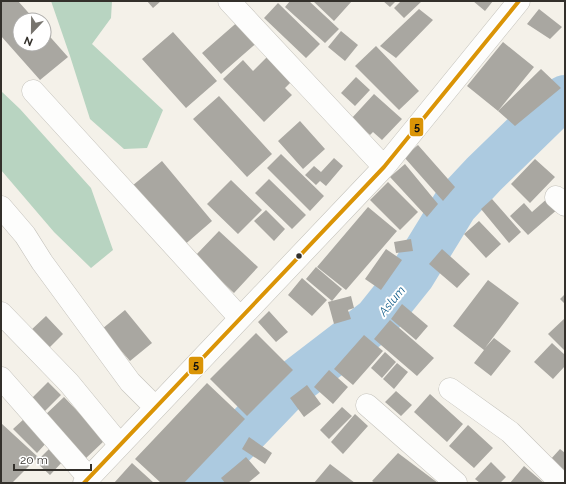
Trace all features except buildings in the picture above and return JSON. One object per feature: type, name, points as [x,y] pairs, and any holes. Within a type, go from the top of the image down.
[{"type":"street","points":[[229,1],[384,167]]},
{"type":"street","points":[[1,378],[87,481],[384,167],[520,1]]},
{"type":"street","points":[[33,92],[240,318]]},
{"type":"street","points":[[1,207],[25,234],[42,262],[130,382],[155,408]]},
{"type":"street","points":[[1,313],[69,383],[120,445]]},
{"type":"street","points":[[450,389],[510,432],[561,483]]},
{"type":"street","points":[[367,405],[456,483]]},
{"type":"green space","points":[[51,1],[112,1],[111,18],[92,44],[163,110],[147,148],[124,149],[90,119]]},
{"type":"green space","points":[[1,91],[20,109],[91,188],[113,250],[91,268],[54,232],[1,170]]},
{"type":"waterway","name":"Aslum","points":[[196,483],[286,389],[376,320],[412,275],[455,205],[484,174],[557,103],[565,98]]},
{"type":"transit line","name":"5","points":[[84,483],[384,167],[519,1]]}]
